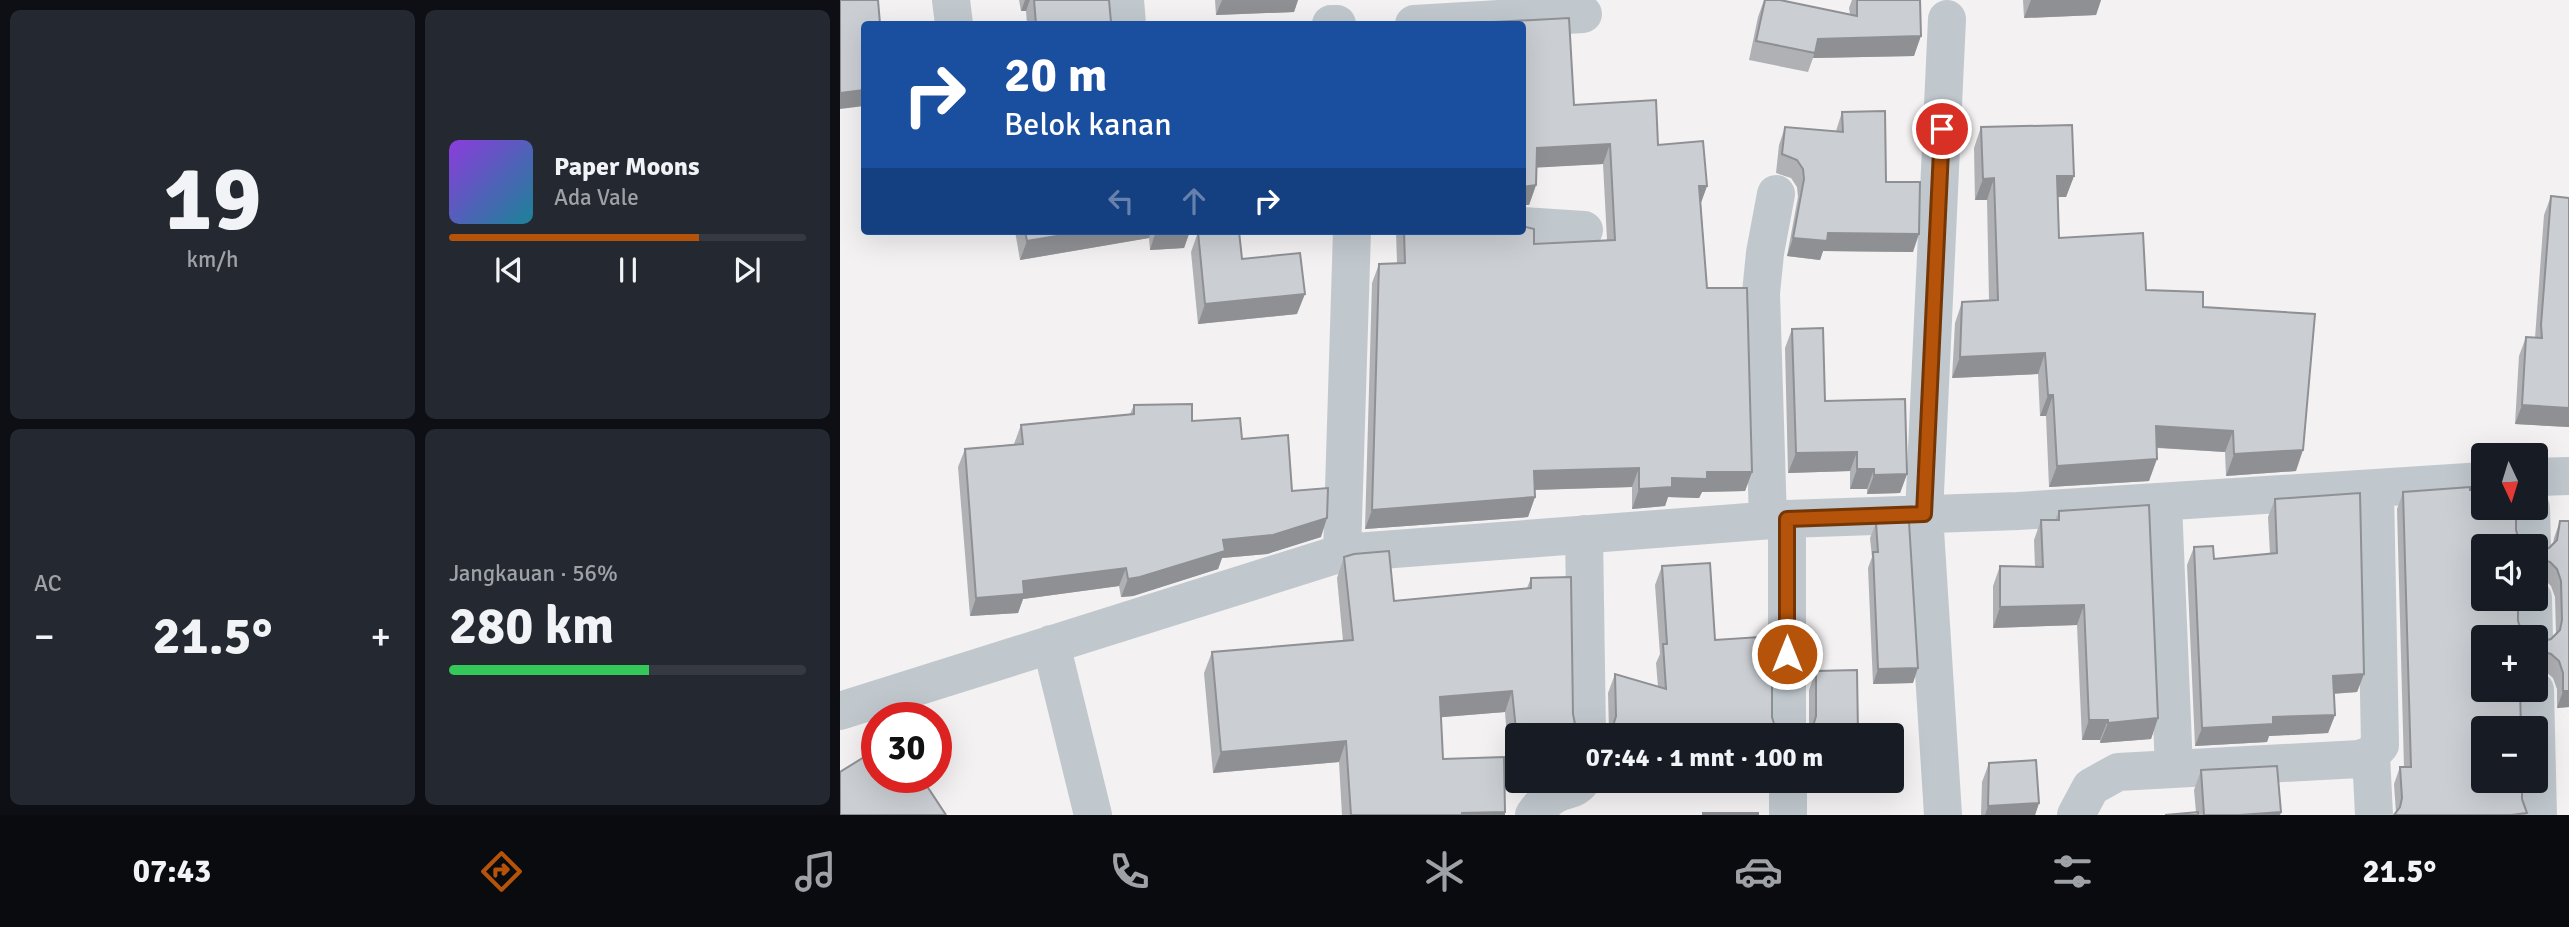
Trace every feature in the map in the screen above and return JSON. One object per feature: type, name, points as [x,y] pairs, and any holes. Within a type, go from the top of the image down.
[{"type":"street","points":[[951,0],[954,21]]},
{"type":"street","points":[[1125,0],[1127,21]]},
{"type":"street","points":[[1465,21],[1583,14]]},
{"type":"street","points":[[1943,815],[1924,514],[1947,19]]},
{"type":"street","points":[[1776,194],[1761,293],[1778,519],[1786,723]]},
{"type":"street","points":[[1526,226],[1584,230]]},
{"type":"street","points":[[1342,552],[1352,235]]},
{"type":"street","points":[[2548,477],[2569,476]]},
{"type":"street","points":[[840,711],[1342,552],[1778,519],[2018,511],[2471,482]]},
{"type":"street","points":[[2076,815],[2091,787],[2118,772],[2359,759],[2371,755],[2380,746],[2375,490]]},
{"type":"street","points":[[2163,503],[2174,769]]},
{"type":"street","points":[[1584,534],[1587,723]]},
{"type":"street","points":[[1051,644],[1093,815]]},
{"type":"street","points":[[2535,702],[2538,815]]},
{"type":"street","points":[[2371,755],[2374,815]]},
{"type":"street","points":[[1534,815],[1542,804],[1558,793]]},
{"type":"street","points":[[1787,793],[1788,815]]},
{"type":"building","points":[[840,0],[878,0],[880,21],[861,21],[861,90],[840,93]]},
{"type":"building","points":[[1034,0],[1109,0],[1111,21],[1036,21]]},
{"type":"building","points":[[1765,0],[1780,0],[1857,16],[1857,0],[1920,0],[1921,36],[1818,39],[1815,53],[1756,41]]},
{"type":"building","points":[[1569,18],[1574,105],[1656,100],[1658,145],[1703,141],[1707,186],[1699,186],[1707,288],[1747,288],[1752,472],[1707,472],[1707,479],[1672,478],[1672,487],[1639,489],[1639,468],[1534,471],[1535,497],[1372,510],[1379,264],[1405,263],[1404,235],[1526,235],[1526,227],[1534,229],[1534,244],[1615,240],[1610,144],[1537,148],[1536,185],[1526,186],[1526,21],[1513,21]]},
{"type":"building","points":[[1885,111],[1886,182],[1920,182],[1919,234],[1828,233],[1827,241],[1793,238],[1804,179],[1803,169],[1797,160],[1782,154],[1785,127],[1843,132],[1842,112]]},
{"type":"building","points":[[2072,125],[2074,176],[2057,176],[2059,238],[2143,233],[2146,290],[2203,292],[2203,307],[2315,314],[2303,450],[2234,454],[2233,431],[2156,426],[2157,459],[2057,466],[2053,395],[2048,395],[2045,353],[1960,357],[1962,302],[1998,300],[1994,178],[1983,179],[1981,127]]},
{"type":"building","points":[[2551,196],[2569,198],[2569,408],[2522,405],[2526,337],[2542,338]]},
{"type":"building","points":[[1026,235],[1062,235],[1027,241]]},
{"type":"building","points":[[1198,235],[1239,235],[1242,259],[1300,253],[1305,294],[1205,304]]},
{"type":"building","points":[[1823,328],[1825,401],[1905,399],[1907,474],[1874,475],[1874,469],[1857,469],[1857,452],[1796,453],[1792,329]]},
{"type":"building","points":[[1192,404],[1192,421],[1240,418],[1242,439],[1288,435],[1292,491],[1328,488],[1327,518],[1273,535],[1223,540],[1225,551],[1140,577],[1128,579],[1126,568],[1023,581],[1024,594],[976,598],[965,449],[1023,444],[1021,425],[1134,414],[1134,405]]},
{"type":"building","points":[[2470,487],[2471,520],[2516,520],[2517,534],[2471,534],[2471,611],[2518,611],[2519,625],[2471,625],[2471,702],[2520,702],[2521,716],[2471,716],[2471,793],[2522,793],[2527,813],[2394,815],[2402,798],[2400,767],[2411,767],[2403,492]]},
{"type":"building","points":[[2360,493],[2364,674],[2333,676],[2335,715],[2273,717],[2273,724],[2202,728],[2194,547],[2213,546],[2214,559],[2277,553],[2275,499]]},
{"type":"building","points":[[2149,505],[2158,718],[2108,723],[2108,720],[2089,720],[2084,605],[2000,607],[2000,566],[2043,567],[2041,520],[2059,520],[2059,511]]},
{"type":"building","points":[[2560,521],[2569,521],[2569,691],[2563,691],[2563,673],[2559,661],[2548,653],[2548,640],[2560,630],[2562,620],[2561,581],[2557,569],[2548,561],[2548,548],[2557,540]]},
{"type":"building","points":[[1909,522],[1918,668],[1878,669],[1873,552],[1878,552],[1876,523]]},
{"type":"building","points":[[1389,551],[1394,601],[1531,588],[1531,578],[1571,577],[1575,723],[1515,723],[1512,691],[1440,697],[1443,759],[1504,757],[1505,812],[1462,815],[1351,815],[1346,741],[1221,752],[1212,652],[1353,640],[1344,557]]},
{"type":"building","points":[[1710,563],[1715,640],[1760,637],[1762,671],[1772,671],[1774,723],[1614,723],[1615,674],[1666,689],[1663,644],[1667,644],[1662,566]]},
{"type":"building","points":[[1857,670],[1858,723],[1814,723],[1816,671]]},
{"type":"building","points":[[861,759],[861,793],[932,793],[946,815],[840,815],[840,772]]},
{"type":"building","points":[[2036,760],[2039,803],[1988,806],[1989,763]]},
{"type":"building","points":[[2277,766],[2281,812],[2204,815],[2201,770]]},
{"type":"building","points":[[2198,812],[2198,815],[2165,815]]},
{"type":"building","points":[[1758,813],[1758,815],[1703,815]]},
{"type":"route","points":[[1787,654],[1787,519],[1924,514],[1942,129]]}]
